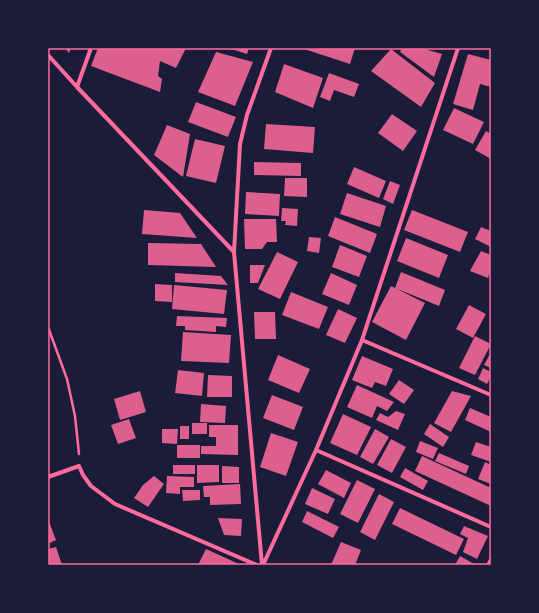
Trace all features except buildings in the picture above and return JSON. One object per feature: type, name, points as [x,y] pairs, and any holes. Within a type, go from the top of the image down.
[{"type":"street","points":[[77,87],[91,48]]},
{"type":"street","points":[[263,565],[234,252],[240,144],[247,115],[271,48]]},
{"type":"street","points":[[263,565],[316,450],[362,340],[458,48]]},
{"type":"street","points":[[48,55],[234,252]]},
{"type":"street","points":[[362,340],[491,395]]},
{"type":"street","points":[[316,450],[491,527]]},
{"type":"street","points":[[48,477],[79,466],[83,475],[91,486],[115,504],[256,565]]},
{"type":"street","points":[[488,565],[491,560]]},
{"type":"path","points":[[48,327],[67,379],[74,408],[79,466]]}]
